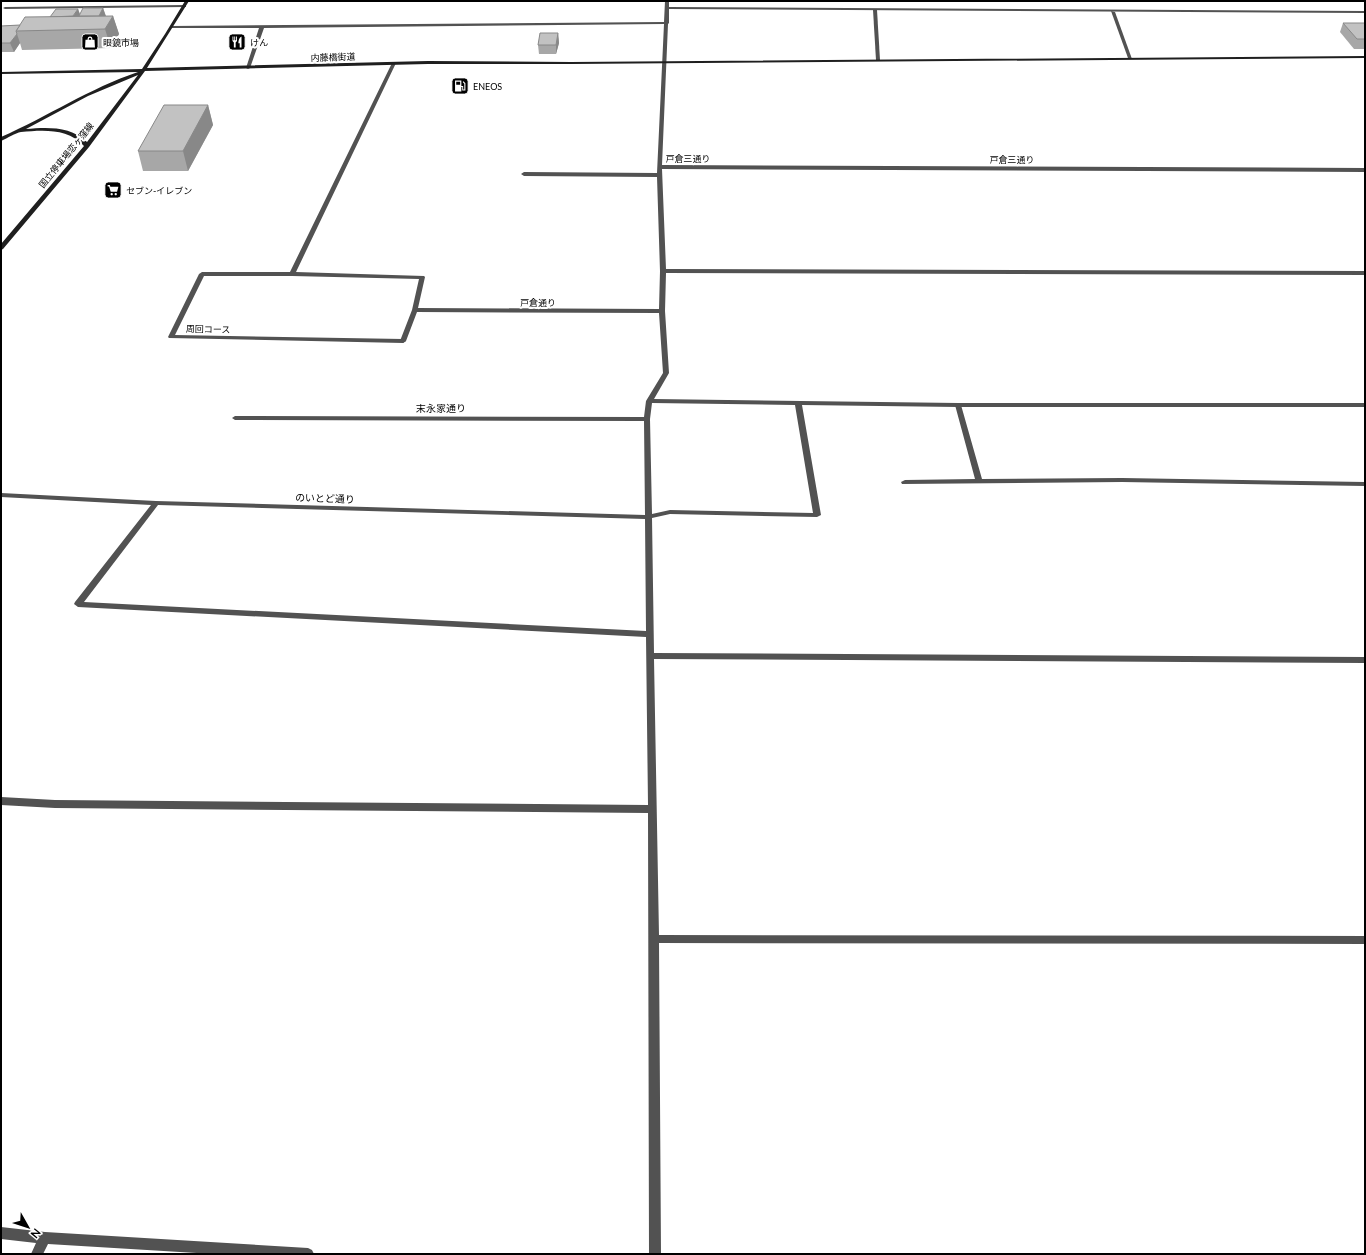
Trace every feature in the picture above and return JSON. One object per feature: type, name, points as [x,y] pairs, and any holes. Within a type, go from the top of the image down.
[{"type":"street","name":"国立停車場恋ヶ窪線","points":[[1,248],[87,146],[143,71],[187,1]]},
{"type":"street","points":[[655,1254],[654,939],[647,419],[649,401],[666,373],[662,311],[663,271],[659,167],[667,1]]},
{"type":"street","points":[[5,8],[184,6]]},
{"type":"street","points":[[667,8],[1112,12],[1365,12]]},
{"type":"street","points":[[875,10],[878,60]]},
{"type":"street","points":[[1112,12],[1130,58]]},
{"type":"street","points":[[172,27],[666,23]]},
{"type":"street","points":[[248,68],[262,27]]},
{"type":"street","name":"内藤橋街道","points":[[1,73],[143,71],[394,63],[1365,57]]},
{"type":"street","points":[[394,63],[292,274],[422,277],[414,310]]},
{"type":"street","points":[[1,139],[20,131],[86,95],[143,71]]},
{"type":"street","points":[[20,131],[44,129],[63,131],[81,137],[87,146]]},
{"type":"street","name":"戸倉三通り","points":[[659,167],[1365,170]]},
{"type":"street","points":[[524,174],[660,175]]},
{"type":"street","points":[[663,271],[1365,273]]},
{"type":"street","name":"周回コース","points":[[292,274],[202,274],[172,337],[403,341],[414,310]]},
{"type":"street","name":"戸倉通り","points":[[414,310],[662,311]]},
{"type":"street","points":[[649,401],[958,405],[1365,405]]},
{"type":"street","name":"のいとど通り","points":[[1,495],[156,503],[648,517],[670,512],[817,515],[798,404]]},
{"type":"street","points":[[958,405],[979,481]]},
{"type":"street","name":"末永家通り","points":[[235,418],[647,419]]},
{"type":"street","points":[[905,482],[1122,480],[1365,484]]},
{"type":"street","points":[[156,503],[78,604],[649,634]]},
{"type":"street","points":[[650,656],[1365,660]]},
{"type":"street","points":[[1,802],[71,805],[652,809]]},
{"type":"street","points":[[654,939],[1365,940]]},
{"type":"street","points":[[1,1233],[45,1238],[308,1254]]},
{"type":"street","points":[[38,1254],[45,1238]]},
{"type":"building","points":[[83,8],[103,8],[99,16],[79,16]]},
{"type":"building","points":[[56,9],[78,9],[73,16],[50,17]]},
{"type":"building","points":[[113,16],[105,29],[16,31],[25,17]]},
{"type":"building","points":[[1343,23],[1365,23],[1365,39],[1357,39]]},
{"type":"building","points":[[20,25],[16,31],[17,34],[10,43],[1,43],[1,26]]},
{"type":"building","points":[[540,33],[558,33],[556,45],[538,45]]},
{"type":"building","points":[[164,105],[208,105],[183,151],[138,151]]},
{"type":"place","name":"眼鏡市場","points":[[90,42]]},
{"type":"place","name":"けん","points":[[237,42]]},
{"type":"place","name":"ENEOS","points":[[460,86]]},
{"type":"place","name":"セブン-イレブン","points":[[113,190]]}]
